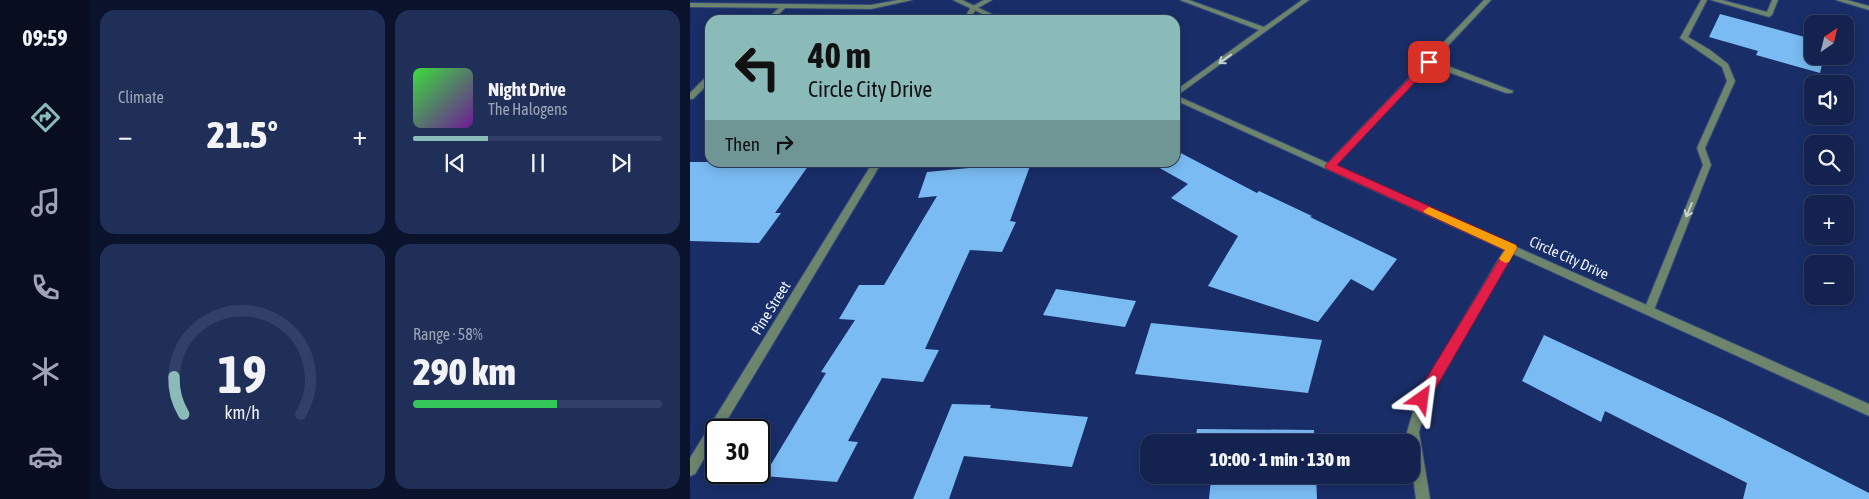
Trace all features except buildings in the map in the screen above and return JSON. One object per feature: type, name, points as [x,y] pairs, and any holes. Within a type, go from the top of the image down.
[{"type":"street","points":[[690,5],[870,7],[909,0]]},
{"type":"street","points":[[956,0],[990,15]]},
{"type":"street","points":[[969,15],[974,8],[989,0]]},
{"type":"street","points":[[1183,0],[1265,30]]},
{"type":"street","points":[[1180,92],[1306,0]]},
{"type":"street","points":[[1330,166],[1488,0]]},
{"type":"street","points":[[1649,310],[1707,165],[1701,148],[1731,81],[1725,66],[1684,38],[1704,0]]},
{"type":"street","points":[[1714,0],[1768,15],[1774,0]]},
{"type":"street","points":[[1839,0],[1869,8]]},
{"type":"street","points":[[775,15],[784,6]]},
{"type":"street","points":[[1429,62],[1509,91]]},
{"type":"street","points":[[690,97],[705,83]]},
{"type":"street","name":"Circle City Drive","points":[[1180,98],[1869,410]]},
{"type":"street","name":"Pine Street","points":[[690,470],[875,167]]},
{"type":"street","points":[[1423,499],[1413,432],[1422,399],[1512,248]]},
{"type":"slow traffic","points":[[1429,211],[1512,248],[1505,259]]},
{"type":"route","points":[[1422,399],[1512,248],[1330,166],[1429,62]]}]
